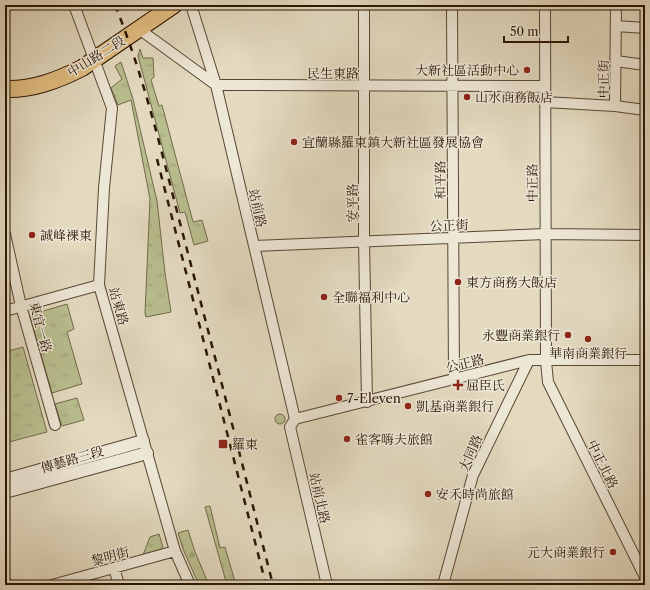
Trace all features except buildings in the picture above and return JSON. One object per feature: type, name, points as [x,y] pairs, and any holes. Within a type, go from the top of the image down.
[{"type":"main road","name":"中山路二段","points":[[5,90],[28,88],[67,76],[95,59],[174,5]]},
{"type":"street","name":"站東路","points":[[74,5],[112,108],[104,188],[100,285],[175,551],[190,585]]},
{"type":"street","name":"站前路","points":[[191,5],[216,85],[295,419]]},
{"type":"street","name":"安平路","points":[[364,5],[364,240],[368,402]]},
{"type":"street","name":"和平路","points":[[452,5],[454,379]]},
{"type":"street","name":"中正路","points":[[545,5],[546,360]]},
{"type":"street","name":"中正街","points":[[616,5],[616,106]]},
{"type":"street","points":[[616,26],[645,28]]},
{"type":"street","points":[[139,29],[216,85]]},
{"type":"street","points":[[616,61],[645,65]]},
{"type":"street","name":"民生東路","points":[[216,85],[545,86]]},
{"type":"street","points":[[545,102],[616,106],[645,110]]},
{"type":"street","name":"東宜一路","points":[[5,234],[21,306],[55,425]]},
{"type":"street","name":"公正街","points":[[254,246],[364,240],[453,239],[546,234],[645,235]]},
{"type":"street","points":[[5,311],[100,285]]},
{"type":"street","name":"公正路","points":[[295,419],[368,402],[529,360],[645,360]]},
{"type":"street","name":"大同路","points":[[443,585],[473,475],[529,360]]},
{"type":"street","name":"中正北路","points":[[546,360],[548,382],[645,578]]},
{"type":"street","name":"站前北路","points":[[295,419],[290,427],[327,585]]},
{"type":"street","name":"傳藝路三段","points":[[5,480],[143,441]]},
{"type":"street","name":"傳藝路三段","points":[[5,492],[147,453]]},
{"type":"street","name":"黎明街","points":[[52,585],[175,551]]},
{"type":"street","points":[[114,568],[118,585]]},
{"type":"street","points":[[5,581],[6,585]]},
{"type":"green space","points":[[140,49],[143,58],[153,58],[154,77],[151,80],[159,106],[162,105],[193,222],[202,220],[208,241],[194,245],[185,212],[180,213],[138,56]]},
{"type":"green space","points":[[121,62],[133,99],[157,201],[171,312],[146,317],[150,199],[131,100],[118,105],[111,88],[122,79],[115,66]]},
{"type":"green space","points":[[67,304],[74,329],[67,332],[82,384],[52,393],[30,317],[33,314]]},
{"type":"green space","points":[[23,347],[47,432],[5,443],[5,352]]},
{"type":"green space","points":[[77,398],[84,420],[62,426],[55,404]]},
{"type":"green space","points":[[280,414],[285,419],[280,424],[275,419]]},
{"type":"green space","points":[[210,506],[220,548],[225,547],[236,585],[227,585],[205,507]]},
{"type":"green space","points":[[188,530],[195,552],[209,585],[199,585],[183,549],[178,533]]},
{"type":"green space","points":[[159,534],[163,547],[143,555],[150,537]]},
{"type":"railway","points":[[115,5],[136,63],[154,122],[273,585]]},
{"type":"railway","points":[[157,159],[266,585]]},
{"type":"place","name":"大新社區活動中心","points":[[527,70]]},
{"type":"place","name":"山水商務飯店","points":[[467,97]]},
{"type":"place","name":"宜蘭縣羅東鎮大新社區發展協會","points":[[294,142]]},
{"type":"place","name":"誠峰裸東","points":[[32,235]]},
{"type":"place","name":"東方商務大飯店","points":[[458,282]]},
{"type":"place","name":"全聯福利中心","points":[[324,297]]},
{"type":"place","name":"永豐商業銀行","points":[[568,335]]},
{"type":"place","name":"華南商業銀行","points":[[588,339]]},
{"type":"place","name":"屈臣氏","points":[[458,385]]},
{"type":"place","name":"7-Eleven","points":[[339,398]]},
{"type":"place","name":"凱基商業銀行","points":[[408,406]]},
{"type":"place","name":"雀客嗨夫旅館","points":[[347,439]]},
{"type":"place","name":"羅東","points":[[223,444]]},
{"type":"place","name":"安禾時尚旅館","points":[[428,494]]},
{"type":"place","name":"元大商業銀行","points":[[613,552]]}]
